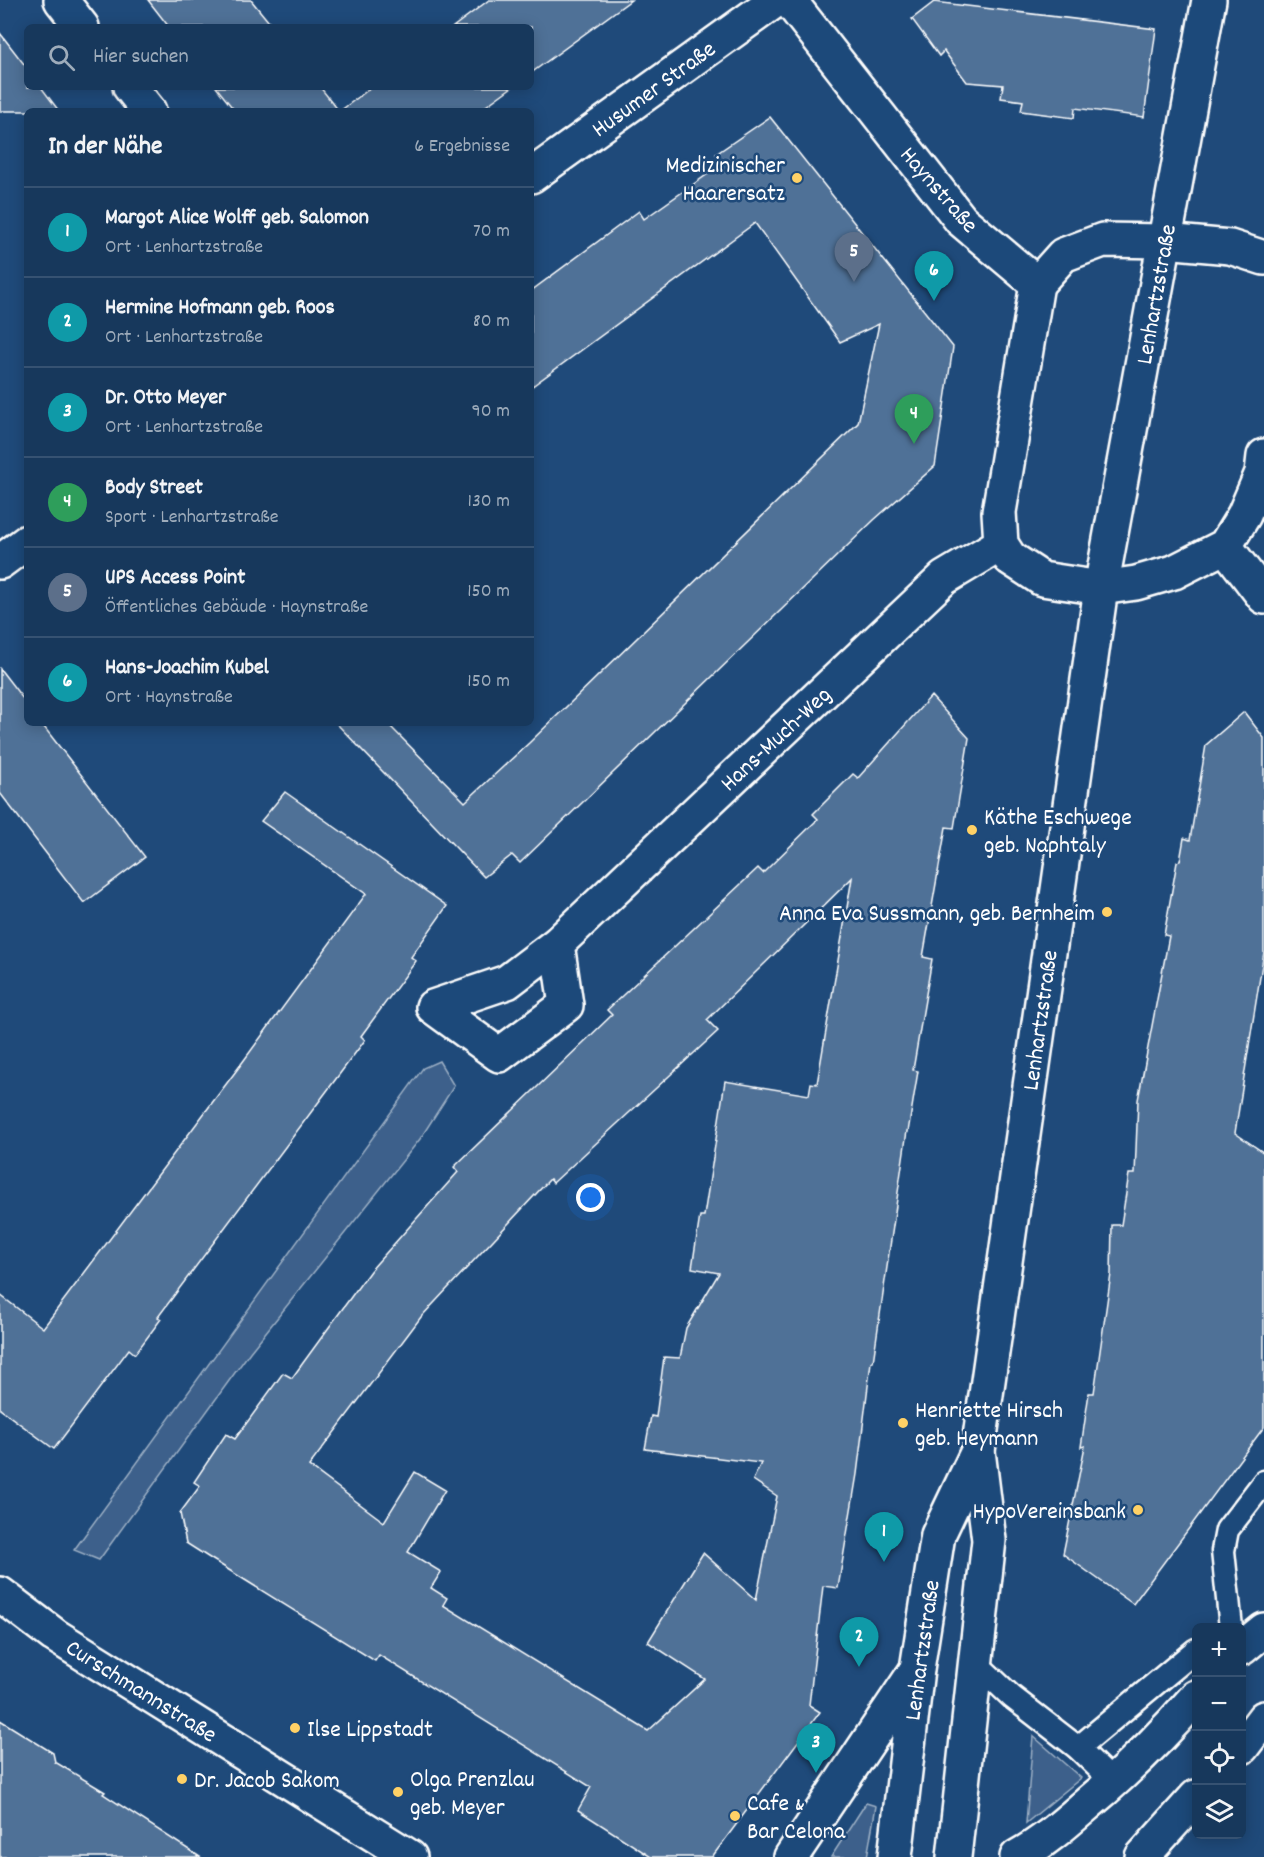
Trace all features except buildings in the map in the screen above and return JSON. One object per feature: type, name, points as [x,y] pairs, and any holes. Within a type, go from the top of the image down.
[{"type":"street","points":[[61,0],[80,24]]},
{"type":"street","name":"Husumer Straße","points":[[534,174],[776,0]]},
{"type":"street","name":"Haynstraße","points":[[789,0],[961,220],[1037,284]]},
{"type":"street","name":"Lenhartzstraße","points":[[954,1857],[989,1540],[978,1451],[1101,588],[1209,0]]},
{"type":"street","points":[[132,90],[147,108]]},
{"type":"street","points":[[1264,258],[1230,246],[1165,241],[1102,240],[1063,255],[1037,284],[999,512],[1002,544],[1010,558],[1042,579],[1101,588],[1136,583],[1174,572],[1225,546],[1244,515],[1262,473],[1264,456]]},
{"type":"street","name":"Hans-Much-Weg","points":[[557,944],[944,578],[1002,544]]},
{"type":"street","points":[[0,562],[24,545]]},
{"type":"street","points":[[1225,546],[1264,597]]},
{"type":"street","name":"Lenhartzstraße","points":[[895,1857],[917,1669],[938,1535],[978,1451]]},
{"type":"street","name":"Curschmannstraße","points":[[1,1595],[64,1641],[410,1857]]},
{"type":"street","points":[[1246,1645],[1264,1630]]},
{"type":"street","points":[[791,1857],[917,1669]]},
{"type":"street","points":[[1017,1857],[1035,1847],[1076,1815],[1113,1782],[1192,1702]]},
{"type":"street","points":[[1246,1743],[1264,1718]]},
{"type":"street","points":[[1142,1857],[1192,1802]]},
{"type":"lane","points":[[1230,1623],[1223,1551],[1227,1530],[1264,1482]]},
{"type":"lane","points":[[1077,1748],[1192,1654]]},
{"type":"lane","points":[[977,1664],[1012,1697],[1077,1748],[1113,1782]]},
{"type":"shaded area","points":[[439,1061],[454,1086],[420,1139],[250,1352],[99,1560],[74,1550],[423,1068]]},
{"type":"shaded area","points":[[1033,1736],[1081,1778],[1026,1823]]},
{"type":"shaded area","points":[[866,1803],[876,1806],[867,1857],[831,1857]]},
{"type":"place","name":"Medizinischer Haarersatz","points":[[797,178]]},
{"type":"place","name":"UPS Access Point","points":[[854,282]]},
{"type":"place","name":"Hans-Joachim Kubel","points":[[934,301]]},
{"type":"place","name":"Body Street","points":[[914,444]]},
{"type":"place","name":"Käthe Eschwege geb. Naphtaly","points":[[972,830]]},
{"type":"place","name":"Anna Eva Sussmann, geb. Bernheim","points":[[1107,912]]},
{"type":"place","name":"Henriette Hirsch geb. Heymann","points":[[903,1423]]},
{"type":"place","name":"HypoVereinsbank","points":[[1138,1510]]},
{"type":"place","name":"Margot Alice Wolff geb. Salomon","points":[[884,1562]]},
{"type":"place","name":"Hermine Hofmann geb. Roos","points":[[859,1667]]},
{"type":"place","name":"Ilse Lippstadt","points":[[295,1728]]},
{"type":"place","name":"Dr. Otto Meyer","points":[[816,1773]]},
{"type":"place","name":"Dr. Jacob Sakom","points":[[182,1779]]},
{"type":"place","name":"Olga Prenzlau geb. Meyer","points":[[398,1792]]},
{"type":"place","name":"Cafe & Bar Celona","points":[[735,1816]]}]
